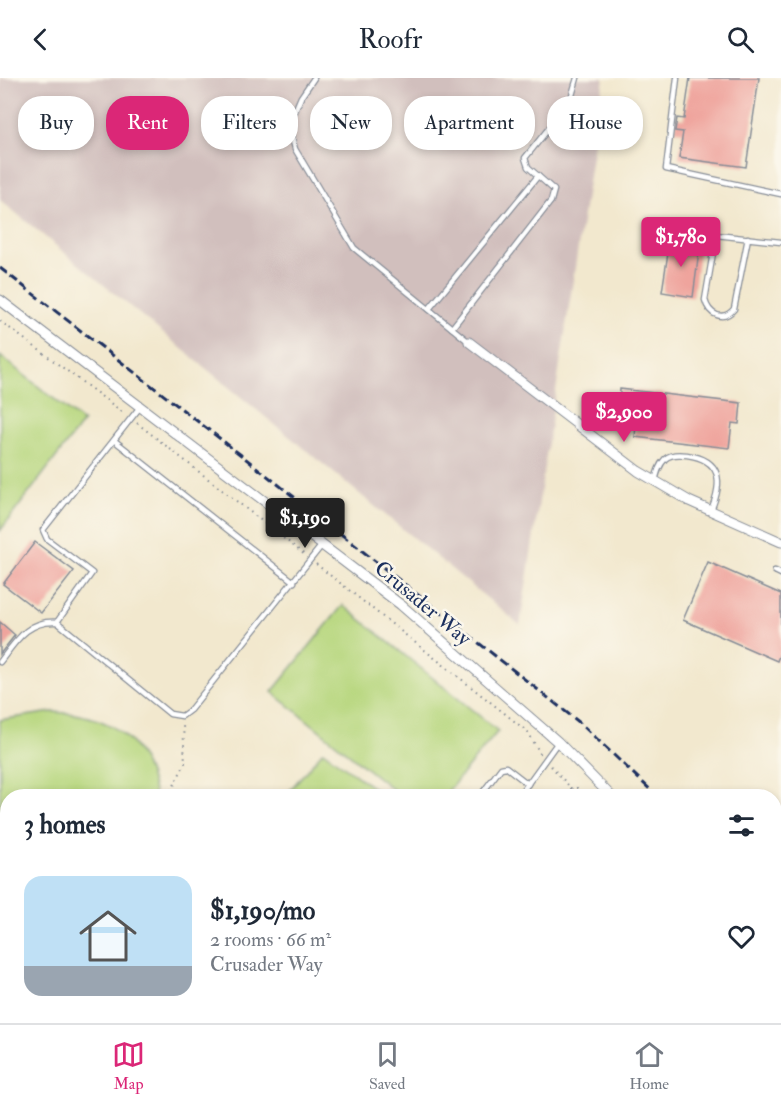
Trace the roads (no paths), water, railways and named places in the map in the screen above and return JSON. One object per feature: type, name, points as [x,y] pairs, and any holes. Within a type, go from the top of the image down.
[{"type":"street","name":"Crusader Way","points":[[0,300],[401,605],[558,742],[604,789]]},
{"type":"street","points":[[469,342],[655,481],[711,511],[781,542]]},
{"type":"lane","points":[[314,78],[301,97],[289,125],[295,149],[354,248],[469,342]]},
{"type":"lane","points":[[452,328],[551,201],[554,190],[528,167],[525,158],[570,102],[577,78]]},
{"type":"lane","points":[[676,78],[666,169],[781,194]]},
{"type":"lane","points":[[429,309],[538,176]]},
{"type":"lane","points":[[748,238],[734,309],[730,314],[721,317],[708,309],[705,300],[716,235],[748,238],[781,242]]},
{"type":"lane","points":[[57,622],[92,573],[47,538],[43,530],[140,407]]},
{"type":"lane","points":[[115,441],[294,582]]},
{"type":"lane","points":[[655,481],[659,468],[669,456],[680,454],[704,459],[712,464],[718,480],[718,492],[711,511]]},
{"type":"lane","points":[[0,662],[29,627],[46,621],[57,622],[171,714],[183,716],[322,545]]},
{"type":"lane","points":[[775,571],[781,574]]},
{"type":"lane","points":[[524,789],[558,742]]},
{"type":"lane","points":[[485,789],[501,768],[506,767],[528,784]]},
{"type":"railway","points":[[0,268],[580,723],[650,789]]}]
